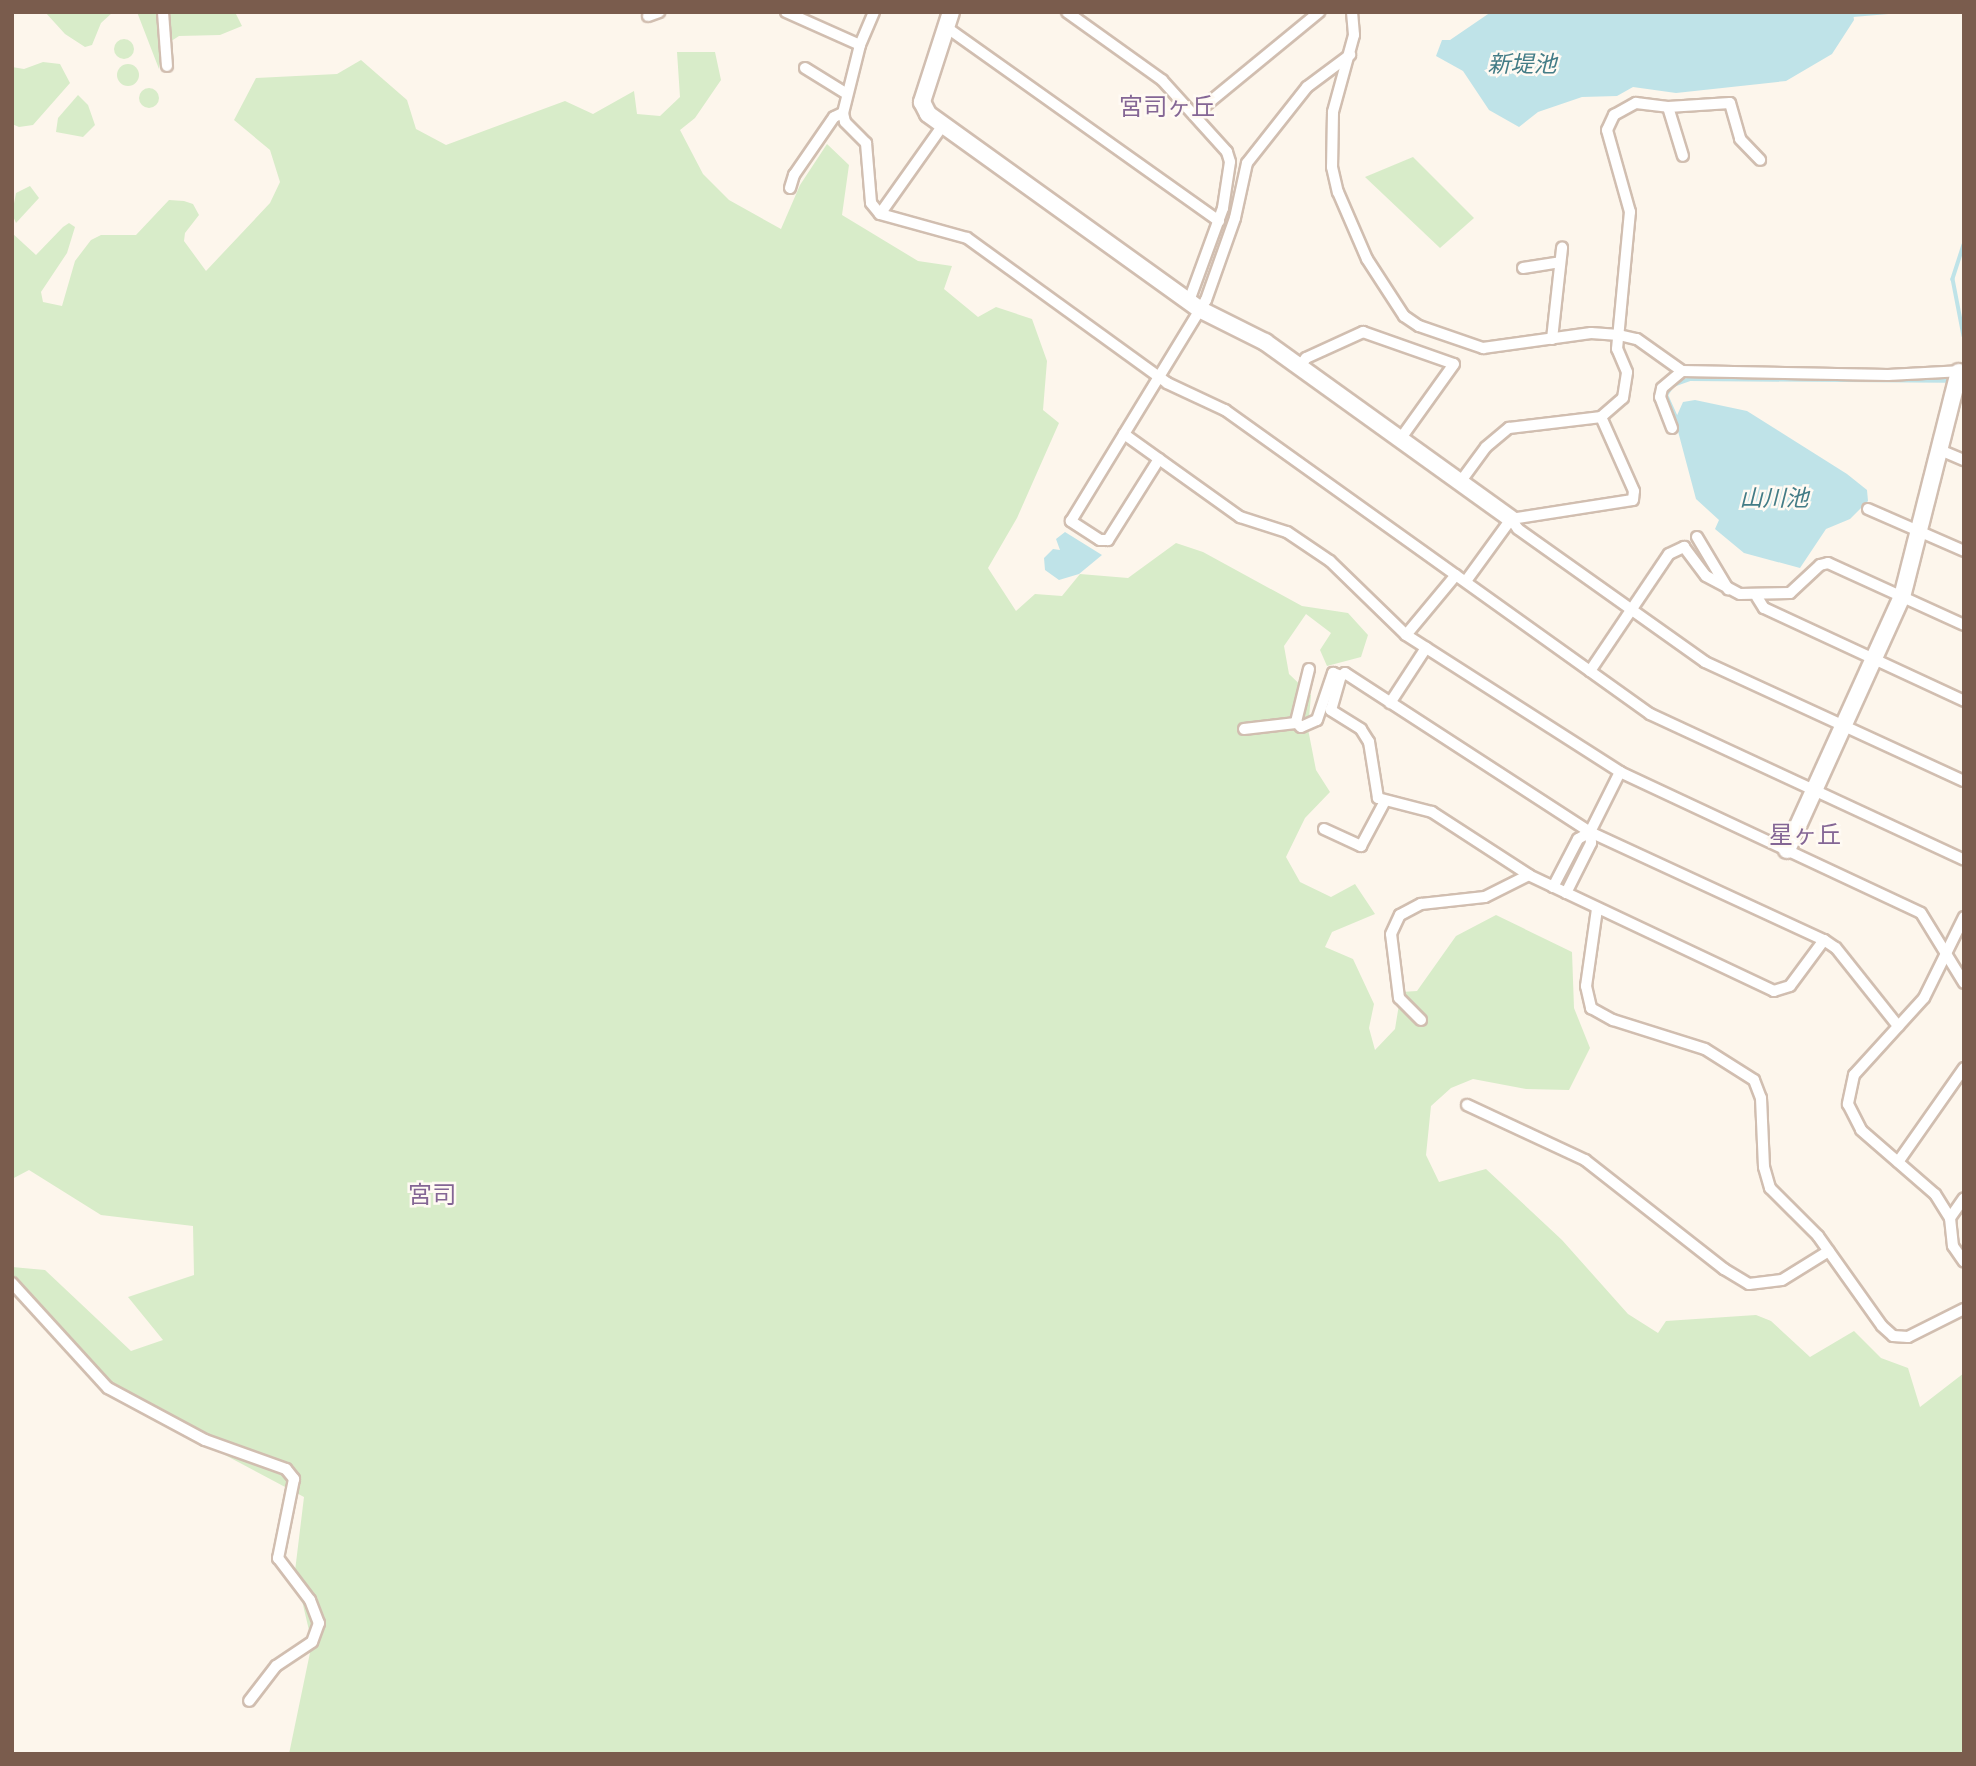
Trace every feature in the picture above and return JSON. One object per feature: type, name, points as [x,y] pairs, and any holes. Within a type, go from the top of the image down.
[{"type":"street","points":[[163,12],[167,66]]},
{"type":"street","points":[[786,12],[860,45]]},
{"type":"street","points":[[874,12],[860,45],[843,113],[845,122],[866,143],[871,203],[880,214],[967,238],[1158,376],[1225,410],[1665,723],[1964,860]]},
{"type":"street","points":[[1067,12],[1162,80],[1195,114],[1230,162],[1219,221],[1194,305]]},
{"type":"street","points":[[1195,114],[1320,12]]},
{"type":"street","points":[[1354,13],[1350,55],[1333,112],[1332,167],[1362,248],[1393,302],[1419,326],[1466,345],[1483,348],[1591,333],[1619,335],[1637,339],[1682,371],[1875,375],[1961,371],[1902,597],[1787,850]]},
{"type":"street","points":[[1219,221],[949,20],[922,102],[943,125],[1194,305],[1265,342],[1300,366],[1461,481],[1511,519],[1518,529],[1705,662],[1964,781]]},
{"type":"street","points":[[1159,459],[1108,540],[1100,540],[1071,521],[1158,376],[1194,305],[1236,218],[1247,163],[1307,87],[1350,55]]},
{"type":"street","points":[[805,68],[847,94]]},
{"type":"street","points":[[1461,481],[1486,447],[1509,428],[1601,417],[1617,407],[1627,385],[1627,373],[1617,349],[1630,212],[1608,124],[1627,104],[1668,107],[1730,103],[1740,139],[1760,160]]},
{"type":"street","points":[[1668,107],[1683,156]]},
{"type":"street","points":[[790,188],[794,175],[820,137],[843,113]]},
{"type":"street","points":[[880,214],[943,125]]},
{"type":"street","points":[[1552,340],[1562,248]]},
{"type":"street","points":[[1523,268],[1559,262]]},
{"type":"street","points":[[1300,366],[1306,358],[1363,332],[1454,364],[1401,438]]},
{"type":"street","points":[[1672,428],[1660,397],[1662,388],[1682,371]]},
{"type":"street","points":[[1406,635],[1461,578],[1511,519],[1633,500],[1634,491],[1601,417]]},
{"type":"street","points":[[1124,435],[1240,517],[1287,532],[1330,561],[1406,635],[1620,772],[1921,912],[1945,958],[1964,983]]},
{"type":"street","points":[[1940,450],[1964,460]]},
{"type":"street","points":[[1868,509],[1964,551]]},
{"type":"street","points":[[1697,537],[1728,589]]},
{"type":"street","points":[[1590,671],[1669,554],[1684,547],[1706,576],[1728,589],[1757,597],[1790,593],[1820,565],[1828,563],[1964,625]]},
{"type":"street","points":[[1757,597],[1764,608],[1964,701]]},
{"type":"street","points":[[1390,703],[1426,648]]},
{"type":"street","points":[[1296,723],[1309,669]]},
{"type":"street","points":[[1244,729],[1296,723],[1300,727],[1317,720],[1333,673],[1340,676]]},
{"type":"street","points":[[1824,940],[1790,985],[1774,991],[1529,875],[1432,811],[1417,804],[1385,801],[1374,790],[1370,742],[1361,729],[1331,710],[1340,676],[1345,673],[1590,832],[1824,940],[1836,948],[1898,1026]]},
{"type":"street","points":[[1566,893],[1591,843],[1590,832],[1620,772]]},
{"type":"street","points":[[1324,829],[1361,846],[1385,801]]},
{"type":"street","points":[[1553,887],[1578,839],[1590,832]]},
{"type":"street","points":[[1421,1020],[1399,998],[1391,934],[1400,915],[1421,904],[1485,897],[1529,875]]},
{"type":"street","points":[[1597,909],[1586,986],[1591,1008],[1613,1020],[1705,1049],[1754,1080],[1761,1097],[1764,1167],[1770,1188],[1829,1251],[1893,1336],[1919,1335],[1964,1309]]},
{"type":"street","points":[[1964,917],[1924,998],[1853,1074],[1848,1104],[1861,1130],[1935,1194],[1950,1218],[1953,1246],[1964,1262]]},
{"type":"street","points":[[1898,1162],[1964,1068]]},
{"type":"street","points":[[1467,1105],[1585,1160],[1724,1269],[1749,1284],[1782,1280],[1829,1251]]},
{"type":"street","points":[[1950,1218],[1964,1198]]},
{"type":"street","points":[[12,1283],[107,1388],[205,1440],[286,1469],[294,1479],[278,1558],[310,1600],[319,1623],[312,1642],[276,1666],[249,1702]]},
{"type":"green space","points":[[45,12],[113,12],[101,23],[92,45],[85,47],[65,34]]},
{"type":"green space","points":[[137,12],[235,12],[242,26],[220,35],[179,36],[162,47],[159,69]]},
{"type":"green space","points":[[124,39],[131,42],[134,49],[131,56],[124,59],[117,56],[114,49],[117,42]]},
{"type":"green space","points":[[677,52],[715,52],[721,80],[695,118],[680,130],[703,174],[729,200],[781,229],[800,185],[827,144],[849,165],[842,215],[918,261],[952,266],[944,289],[978,317],[996,307],[1032,319],[1047,361],[1043,410],[1059,423],[1017,518],[988,568],[1016,611],[1035,594],[1062,596],[1080,574],[1128,578],[1176,543],[1203,552],[1302,606],[1348,613],[1368,635],[1361,657],[1327,666],[1320,650],[1331,633],[1306,614],[1284,646],[1289,674],[1311,695],[1308,729],[1316,770],[1330,792],[1305,818],[1286,857],[1300,882],[1331,897],[1355,884],[1375,914],[1332,932],[1325,947],[1353,959],[1374,1004],[1369,1028],[1375,1050],[1395,1029],[1401,992],[1417,991],[1456,936],[1496,915],[1572,952],[1574,1008],[1590,1048],[1569,1090],[1526,1089],[1473,1079],[1451,1088],[1431,1106],[1426,1155],[1439,1182],[1486,1169],[1562,1240],[1628,1314],[1658,1333],[1666,1321],[1756,1315],[1771,1321],[1810,1357],[1854,1331],[1881,1358],[1908,1368],[1920,1407],[1964,1373],[1964,1754],[289,1754],[312,1643],[295,1571],[304,1497],[225,1455],[76,1359],[12,1281],[12,1267],[45,1270],[131,1351],[163,1340],[128,1297],[194,1275],[193,1226],[101,1215],[29,1170],[12,1179],[12,233],[36,255],[63,227],[69,223],[75,227],[67,253],[41,292],[43,302],[62,306],[75,261],[91,240],[101,235],[136,235],[169,200],[184,201],[193,204],[199,215],[185,233],[184,241],[206,271],[270,203],[280,182],[270,150],[234,120],[256,78],[337,74],[361,60],[407,100],[416,129],[446,145],[565,101],[593,114],[634,91],[637,114],[660,116],[680,97]]},
{"type":"green space","points":[[43,62],[60,64],[70,83],[33,125],[19,127],[12,124],[12,67],[24,69]]},
{"type":"green space","points":[[128,64],[136,67],[139,75],[136,83],[128,86],[120,83],[117,75],[120,67]]},
{"type":"green space","points":[[145,88],[153,88],[159,98],[153,108],[145,108],[139,102],[139,94]]},
{"type":"green space","points":[[78,95],[88,105],[95,125],[83,137],[56,132],[58,118]]},
{"type":"green space","points":[[1413,157],[1474,218],[1440,248],[1365,177]]},
{"type":"green space","points":[[30,186],[39,198],[16,223],[12,214],[16,193]]},
{"type":"water","name":"新堤池","points":[[1491,12],[1853,12],[1854,20],[1832,54],[1786,81],[1676,93],[1633,87],[1617,96],[1582,97],[1538,112],[1519,127],[1489,110],[1463,71],[1436,56],[1442,40],[1450,40]]},
{"type":"water","name":"山川池","points":[[1695,400],[1747,411],[1847,474],[1867,490],[1868,501],[1850,519],[1826,529],[1800,568],[1744,553],[1715,529],[1719,520],[1696,499],[1675,420],[1683,402]]},
{"type":"water","points":[[1065,532],[1102,555],[1079,574],[1059,580],[1045,570],[1044,558],[1053,549],[1060,550],[1056,539]]},
{"type":"waterway","points":[[1853,15],[1891,12]]},
{"type":"waterway","points":[[1964,245],[1953,279],[1964,336]]},
{"type":"waterway","points":[[1677,420],[1666,395],[1673,385],[1690,379],[1945,381]]},
{"type":"district","name":"宮司ヶ丘","points":[[1167,107]]},
{"type":"district","name":"星ヶ丘","points":[[1805,835]]},
{"type":"district","name":"宮司","points":[[432,1195]]}]
